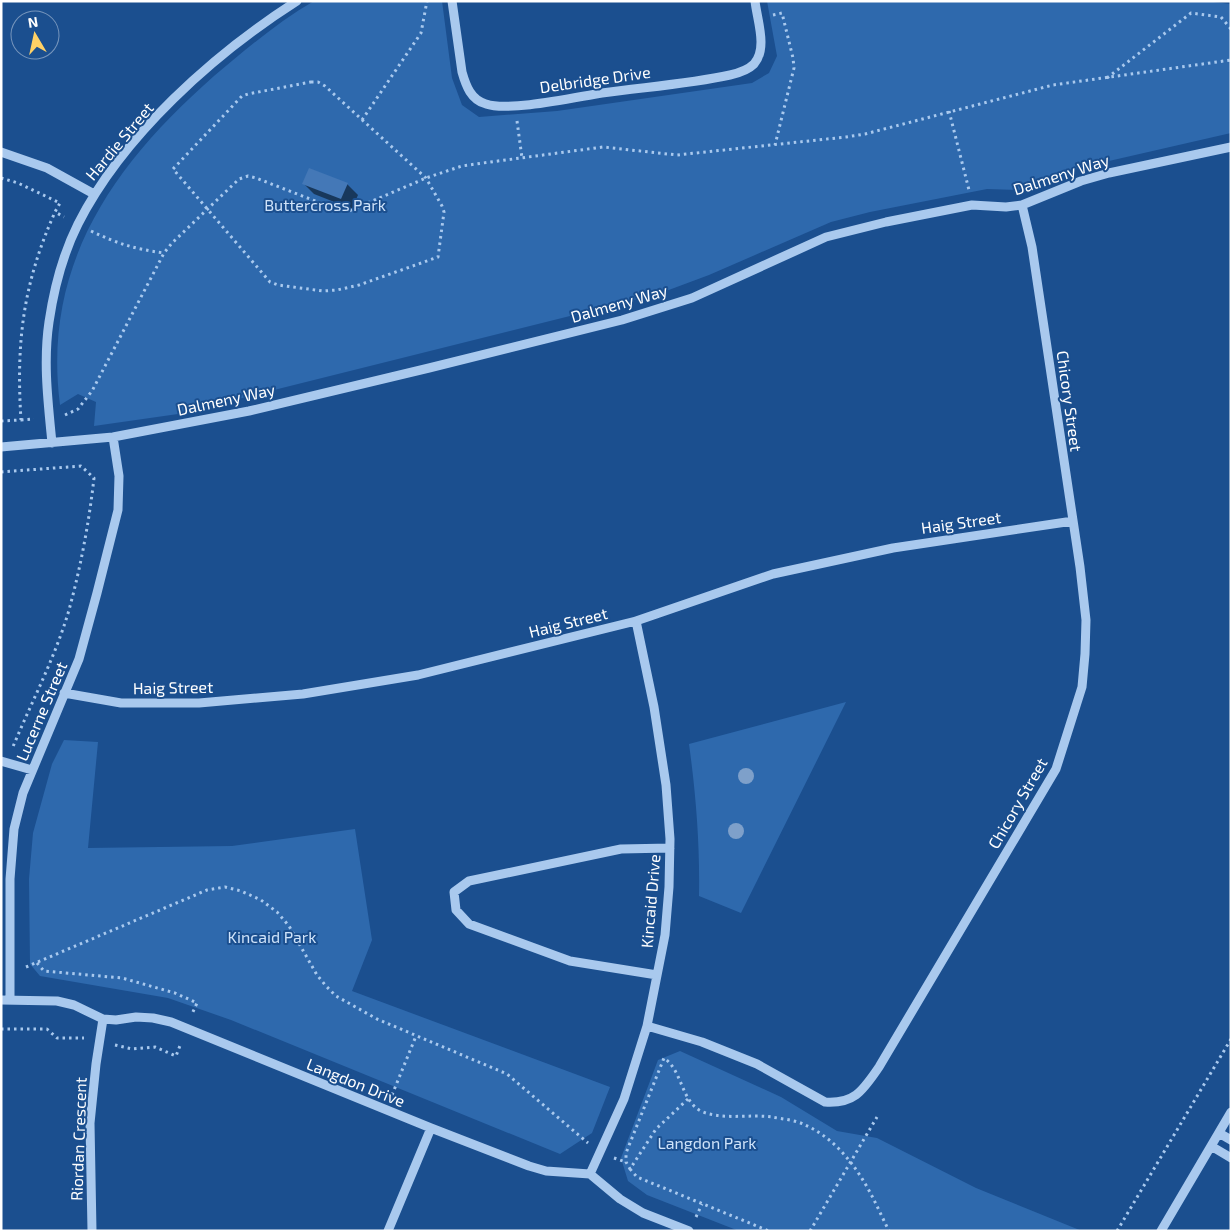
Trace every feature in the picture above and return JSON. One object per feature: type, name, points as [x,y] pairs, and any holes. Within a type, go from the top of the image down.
[{"type":"street","name":"Hardie Street","points":[[52,443],[46,387],[46,352],[49,321],[56,284],[78,225],[94,194],[122,155],[154,119],[188,86],[230,48],[296,1]]},
{"type":"street","name":"Delbridge Drive","points":[[452,1],[462,72],[469,91],[476,99],[485,104],[514,106],[740,72],[753,64],[760,51],[761,42],[755,1]]},
{"type":"street","name":"Dalmeny Way","points":[[1,447],[113,437],[249,411],[622,320],[692,298],[826,237],[886,222],[972,205],[1022,205],[1081,181],[1109,173],[1231,148]]},
{"type":"street","points":[[1,152],[47,168],[94,194]]},
{"type":"street","name":"Chicory Street","points":[[647,1026],[702,1042],[757,1064],[825,1102],[838,1103],[851,1099],[864,1089],[879,1067],[1056,769],[1082,687],[1086,620],[1032,247],[1022,205]]},
{"type":"street","name":"Lucerne Street","points":[[5,1000],[10,968],[10,879],[14,830],[23,793],[79,659],[118,510],[119,476],[113,437]]},
{"type":"street","name":"Haig Street","points":[[64,693],[121,703],[190,703],[303,694],[418,675],[636,621],[773,574],[893,548],[1073,521]]},
{"type":"street","name":"Kincaid Drive","points":[[590,1174],[624,1099],[647,1026],[665,935],[669,887],[670,848],[666,785],[654,707],[636,621]]},
{"type":"street","points":[[4,761],[32,770]]},
{"type":"street","points":[[657,974],[570,961],[469,924],[456,910],[454,892],[469,881],[611,851],[670,848]]},
{"type":"street","name":"Langdon Drive","points":[[5,1000],[57,1001],[74,1004],[103,1019],[144,1018],[171,1022],[431,1128],[546,1171],[590,1174]]},
{"type":"street","name":"Riordan Crescent","points":[[92,1231],[90,1123],[103,1019]]},
{"type":"street","points":[[1161,1231],[1231,1112]]},
{"type":"street","points":[[388,1231],[431,1128]]},
{"type":"street","points":[[1219,1132],[1231,1140]]},
{"type":"street","points":[[1211,1146],[1231,1158]]},
{"type":"street","points":[[590,1174],[620,1199],[643,1213],[689,1231]]},
{"type":"path","points":[[362,120],[421,33],[427,1]]},
{"type":"path","points":[[757,17],[782,13],[794,58],[794,68],[776,145]]},
{"type":"path","points":[[1107,78],[1191,13],[1221,17],[1231,29]]},
{"type":"path","points":[[1,421],[49,417],[72,413],[78,409],[92,391],[164,253],[239,179],[248,176],[341,211],[349,211],[426,178],[462,166],[603,147],[677,155],[865,134],[1053,85],[1231,60]]},
{"type":"path","points":[[318,82],[325,86],[426,178],[444,212],[438,257],[359,285],[323,291],[278,285],[270,282],[173,168],[234,102],[242,96],[318,82]]},
{"type":"path","points":[[514,106],[522,158]]},
{"type":"path","points":[[949,111],[972,205]]},
{"type":"path","points":[[1,178],[60,203],[44,237],[24,306],[19,378],[21,420]]},
{"type":"path","points":[[56,212],[114,242],[135,249],[164,253]]},
{"type":"path","points":[[1,472],[82,466],[94,478],[89,521],[68,611],[51,658],[4,761]]},
{"type":"path","points":[[10,968],[26,967],[207,890],[225,887],[241,891],[261,900],[277,912],[289,926],[317,975],[336,996],[377,1019],[507,1074],[600,1153]]},
{"type":"path","points":[[386,1110],[416,1036]]},
{"type":"path","points":[[1116,1231],[1231,1039]]},
{"type":"path","points":[[769,1231],[637,1178],[630,1169],[626,1162],[626,1153],[664,1058],[670,1062],[679,1077],[688,1099],[696,1108],[718,1115],[771,1117],[803,1124],[831,1142],[850,1162],[870,1192],[889,1231]]},
{"type":"path","points":[[630,1169],[656,1129],[688,1099]]},
{"type":"path","points":[[810,1231],[877,1117]]},
{"type":"green space","name":"Buttercross Park","points":[[314,1],[442,1],[452,78],[462,105],[479,117],[557,111],[752,83],[769,73],[777,56],[767,1],[1205,1],[1231,4],[1231,133],[1061,172],[1019,190],[987,189],[870,212],[831,222],[709,275],[658,294],[178,414],[94,426],[96,402],[78,394],[60,405],[57,354],[62,307],[74,263],[92,221],[116,182],[145,145],[178,110],[250,46]]},
{"type":"green space","points":[[846,702],[741,913],[699,896],[697,820],[689,744]]},
{"type":"green space","name":"Kincaid Park","points":[[64,740],[98,742],[88,848],[232,846],[355,829],[372,940],[352,991],[610,1087],[592,1133],[560,1154],[231,1020],[168,998],[40,976],[30,964],[29,879],[33,833],[52,764]]},
{"type":"green space","name":"Langdon Park","points":[[680,1051],[781,1097],[837,1131],[877,1138],[976,1188],[1082,1231],[739,1231],[647,1195],[628,1181],[621,1158],[658,1060]]},
{"type":"building","points":[[309,168],[348,183],[341,199],[302,184]]}]
